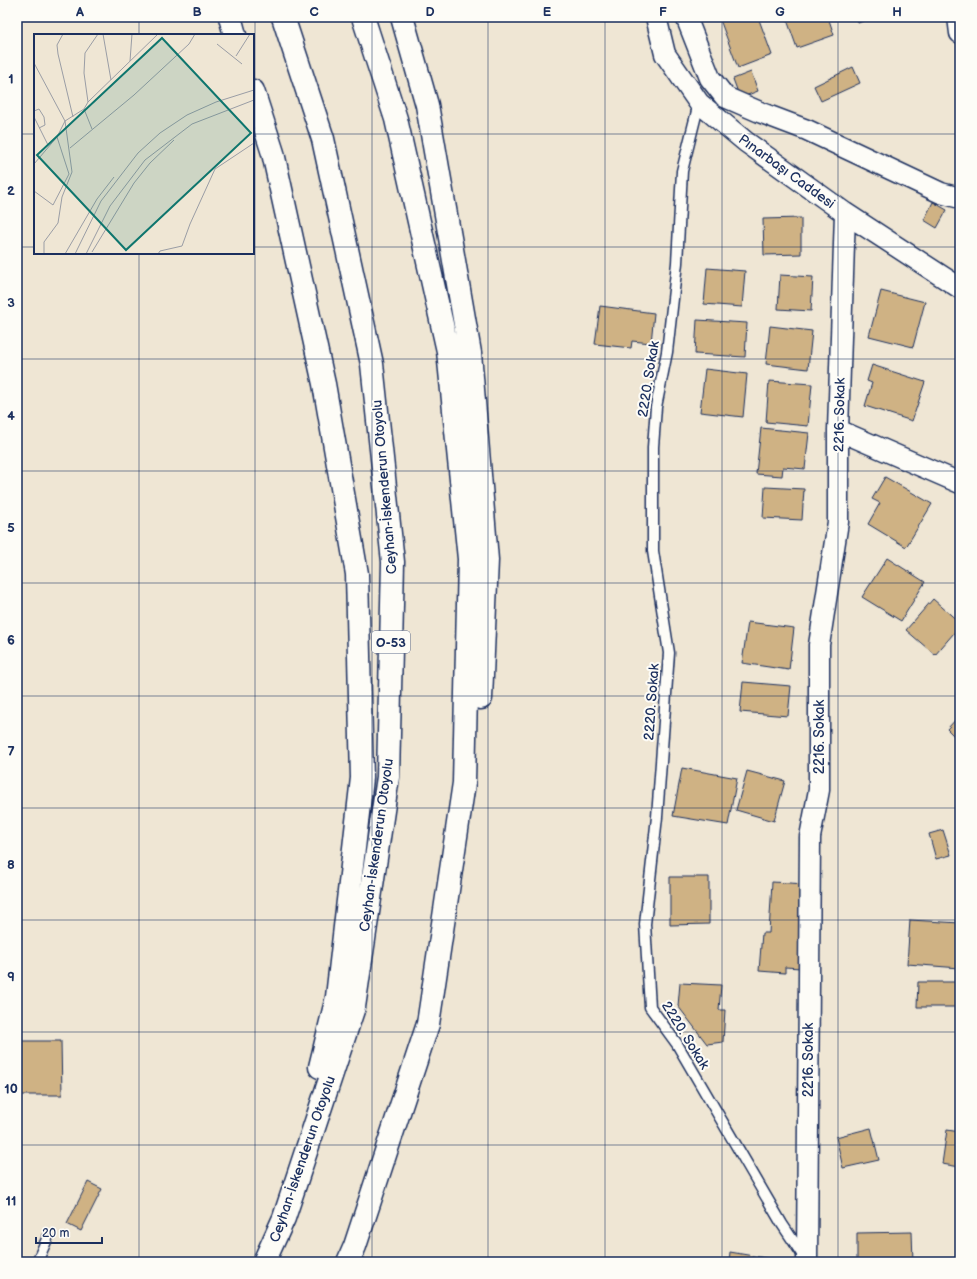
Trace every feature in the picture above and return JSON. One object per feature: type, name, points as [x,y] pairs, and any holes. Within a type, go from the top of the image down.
[{"type":"highway","points":[[230,17],[235,34]]},
{"type":"highway","name":"Ceyhan-İskenderun Otoyolu","points":[[264,1262],[284,1218],[354,1007],[388,777],[392,562],[372,364],[323,139],[283,17]]},
{"type":"highway","points":[[363,17],[396,119],[448,351],[469,559],[464,783],[428,1024]]},
{"type":"highway","points":[[348,1262],[355,1246],[428,1024],[477,783],[487,560],[470,353],[427,105],[402,17]]},
{"type":"highway","points":[[254,94],[273,153],[324,384],[357,574],[362,778],[337,997],[284,1218]]},
{"type":"street","name":"Pınarbaşı Caddesi","points":[[656,17],[665,54],[699,103],[746,142],[845,213],[960,288]]},
{"type":"street","points":[[686,17],[710,78],[725,97],[807,130],[941,193],[960,198]]},
{"type":"street","points":[[958,17],[960,33]]},
{"type":"street","name":"2216. Sokak","points":[[807,1262],[810,837],[819,790],[819,645],[838,522],[838,430],[845,213]]},
{"type":"street","points":[[838,430],[960,483]]},
{"type":"lane","name":"2220. Sokak","points":[[699,103],[682,171],[677,263],[667,352],[656,408],[653,448],[653,551],[669,653],[657,817],[645,924],[650,1007],[677,1044],[778,1217],[807,1262]]},
{"type":"lane","points":[[37,1262],[47,1239]]},
{"type":"building","points":[[719,17],[758,17],[772,55],[738,68]]},
{"type":"building","points":[[786,17],[828,17],[834,35],[797,48]]},
{"type":"building","points":[[856,17],[874,17],[858,23]]},
{"type":"building","points":[[853,67],[860,83],[821,101],[814,86]]},
{"type":"building","points":[[751,72],[758,91],[740,98],[733,79]]},
{"type":"building","points":[[933,202],[947,210],[937,228],[924,220]]},
{"type":"building","points":[[801,218],[801,254],[764,255],[763,219]]},
{"type":"building","points":[[707,268],[745,271],[742,307],[704,304]]},
{"type":"building","points":[[780,275],[813,277],[811,311],[778,309]]},
{"type":"building","points":[[881,291],[925,302],[913,347],[869,336]]},
{"type":"building","points":[[600,306],[654,313],[651,343],[632,341],[631,348],[595,344]]},
{"type":"building","points":[[697,320],[747,323],[745,357],[695,354]]},
{"type":"building","points":[[770,326],[812,331],[808,369],[766,364]]},
{"type":"building","points":[[872,365],[925,382],[912,421],[865,406],[872,383],[867,381]]},
{"type":"building","points":[[705,369],[747,374],[743,417],[700,412]]},
{"type":"building","points":[[769,381],[812,384],[808,426],[766,422]]},
{"type":"building","points":[[761,428],[809,433],[805,469],[783,467],[782,476],[756,474]]},
{"type":"building","points":[[885,477],[932,504],[906,547],[868,524],[880,503],[872,499]]},
{"type":"building","points":[[765,487],[804,489],[802,520],[763,518]]},
{"type":"building","points":[[887,558],[925,582],[901,621],[862,597]]},
{"type":"building","points":[[933,599],[960,623],[960,626],[935,655],[906,630]]},
{"type":"building","points":[[748,622],[794,628],[789,670],[742,663]]},
{"type":"building","points":[[743,682],[791,686],[788,716],[740,712]]},
{"type":"building","points":[[960,715],[960,742],[947,729]]},
{"type":"building","points":[[682,768],[737,778],[728,825],[673,816]]},
{"type":"building","points":[[747,771],[785,781],[774,821],[736,810]]},
{"type":"building","points":[[943,830],[951,855],[936,859],[929,834]]},
{"type":"building","points":[[670,877],[709,877],[709,924],[670,925]]},
{"type":"building","points":[[772,882],[806,884],[801,968],[785,967],[785,973],[759,971],[762,933],[769,933]]},
{"type":"building","points":[[910,920],[960,923],[960,968],[907,964]]},
{"type":"building","points":[[918,982],[959,982],[958,1007],[917,1007]]},
{"type":"building","points":[[680,983],[721,985],[719,1010],[725,1010],[723,1042],[707,1044],[678,1006]]},
{"type":"building","points":[[17,1041],[61,1041],[62,1095],[17,1095]]},
{"type":"building","points":[[871,1128],[879,1160],[843,1168],[836,1137]]},
{"type":"building","points":[[947,1130],[960,1132],[960,1167],[942,1164]]},
{"type":"building","points":[[88,1182],[102,1189],[81,1231],[67,1224]]},
{"type":"building","points":[[912,1232],[913,1262],[857,1262],[857,1233]]},
{"type":"building","points":[[730,1252],[771,1259],[771,1262],[729,1262]]}]
